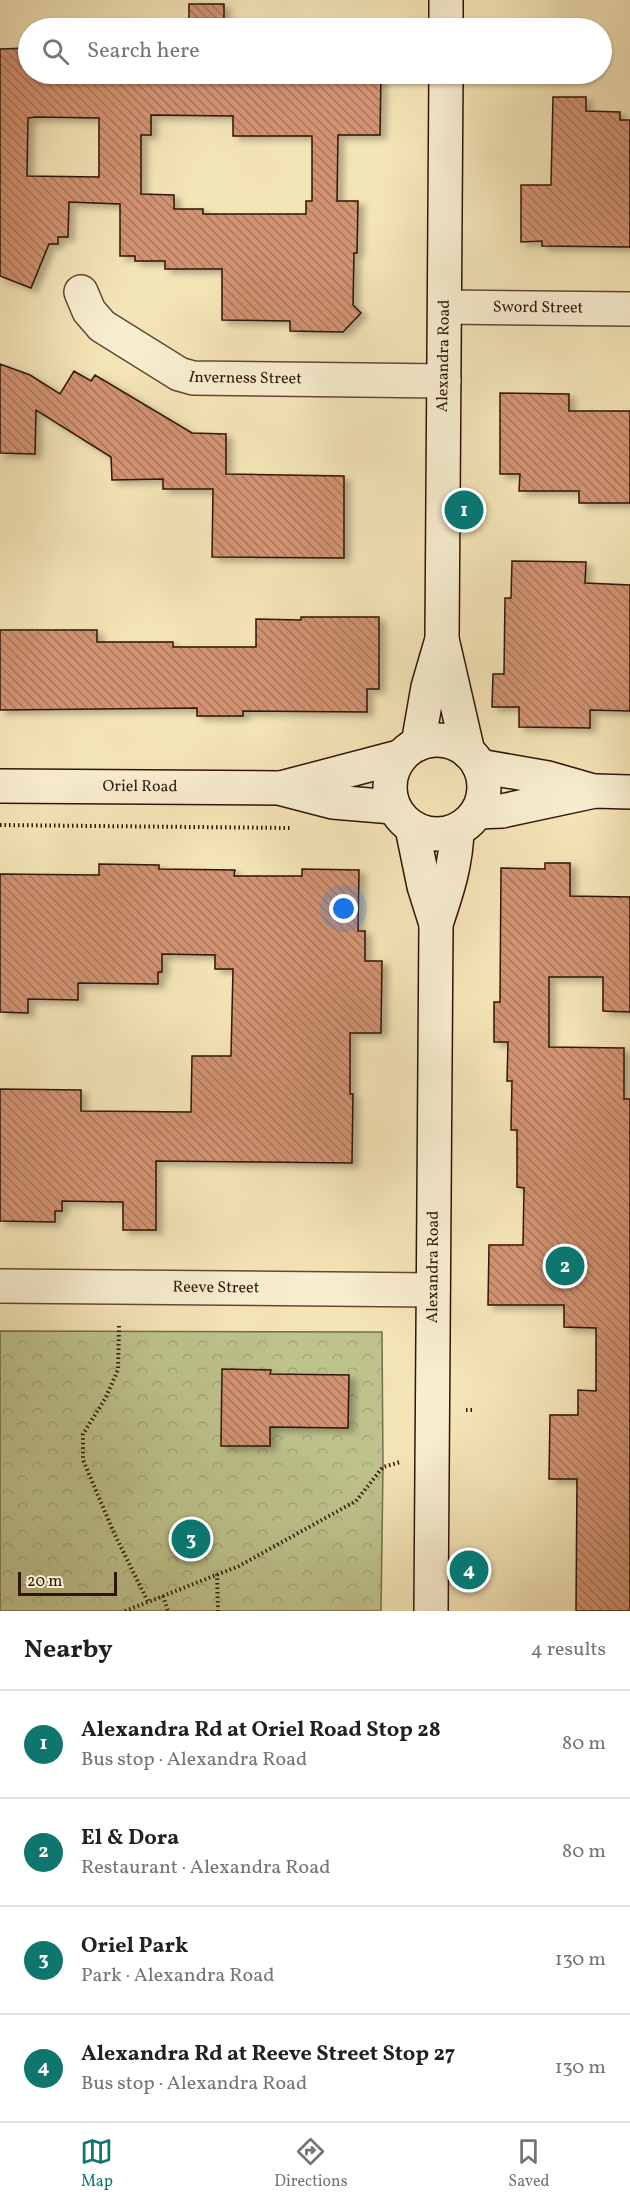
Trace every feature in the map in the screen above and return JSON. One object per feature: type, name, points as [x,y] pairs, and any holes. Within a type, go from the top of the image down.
[{"type":"street","points":[[446,0],[446,18]]},
{"type":"street","name":"Alexandra Road","points":[[446,84],[442,639],[474,759]]},
{"type":"street","name":"Inverness Street","points":[[81,292],[89,311],[102,326],[179,374],[193,378],[444,381]]},
{"type":"street","name":"Sword Street","points":[[445,307],[630,309]]},
{"type":"street","name":"Alexandra Road","points":[[409,751],[442,639]]},
{"type":"street","points":[[467,821],[483,798],[484,781],[474,759],[457,744],[444,741],[431,740],[409,751],[393,769],[389,781],[390,795],[402,818],[426,834],[442,835],[467,821],[595,791],[630,792]]},
{"type":"street","name":"Oriel Road","points":[[279,788],[409,751]]},
{"type":"street","points":[[474,759],[595,791]]},
{"type":"street","name":"Oriel Road","points":[[0,786],[279,788],[402,818]]},
{"type":"street","name":"Alexandra Road","points":[[402,818],[436,924],[431,1611]]},
{"type":"street","name":"Alexandra Road","points":[[436,924],[467,821]]},
{"type":"street","name":"Reeve Street","points":[[0,1286],[433,1290]]},
{"type":"path","points":[[0,825],[298,828]]},
{"type":"path","points":[[119,1326],[118,1370],[105,1399],[83,1434],[83,1460],[114,1533],[148,1602]]},
{"type":"path","points":[[125,1611],[239,1566],[356,1501],[383,1467],[399,1462]]},
{"type":"path","points":[[218,1574],[218,1611]]},
{"type":"path","points":[[163,1596],[168,1611]]},
{"type":"green space","points":[[0,1331],[382,1332],[381,1611],[0,1611]]},
{"type":"building","points":[[189,4],[224,4],[224,18],[189,18]]},
{"type":"building","points":[[18,48],[18,84],[381,84],[380,135],[338,135],[337,201],[358,201],[353,305],[361,313],[343,332],[290,331],[290,321],[222,320],[222,269],[165,269],[165,261],[135,261],[135,256],[120,256],[120,204],[69,202],[68,237],[58,237],[58,244],[49,244],[31,288],[0,276],[0,49]],"holes":[[[151,115],[233,116],[233,136],[312,136],[312,201],[306,201],[306,214],[203,214],[203,209],[174,209],[174,195],[141,194],[141,135],[151,135]],[[28,118],[99,118],[99,177],[27,176]]]},
{"type":"building","points":[[553,97],[586,97],[586,111],[620,112],[620,120],[630,120],[630,247],[542,246],[542,241],[521,242],[521,185],[551,185]]},
{"type":"building","points":[[0,364],[30,375],[60,394],[74,371],[91,381],[95,375],[192,433],[226,434],[226,474],[344,476],[344,558],[212,557],[213,489],[163,489],[163,479],[112,480],[111,457],[36,410],[35,454],[0,453]]},
{"type":"building","points":[[500,393],[569,394],[569,411],[630,411],[630,503],[579,503],[579,491],[519,491],[520,474],[500,474]]},
{"type":"building","points":[[512,561],[586,562],[585,583],[630,585],[630,711],[590,710],[590,728],[519,727],[519,707],[492,707],[493,674],[504,674],[505,598],[511,598]]},
{"type":"building","points":[[301,617],[379,617],[379,689],[367,689],[367,712],[243,711],[243,716],[197,716],[197,708],[0,710],[0,630],[97,630],[97,642],[173,642],[173,647],[256,647],[256,619],[301,620]]},
{"type":"building","points":[[545,863],[570,863],[570,896],[630,897],[630,1012],[603,1011],[603,977],[549,977],[549,1047],[624,1048],[624,1099],[630,1099],[630,1611],[576,1611],[577,1479],[549,1479],[550,1415],[578,1415],[578,1390],[596,1391],[596,1328],[564,1327],[564,1305],[488,1305],[489,1245],[523,1245],[524,1188],[517,1187],[517,1130],[511,1130],[512,1081],[507,1081],[508,1042],[494,1042],[494,1002],[500,1002],[501,868],[545,869]]},
{"type":"building","points":[[99,864],[159,865],[159,869],[235,870],[234,876],[302,876],[302,869],[359,870],[358,931],[365,931],[365,961],[382,961],[381,1033],[350,1033],[350,1094],[353,1094],[352,1163],[156,1161],[156,1230],[123,1230],[123,1202],[62,1201],[62,1211],[55,1211],[55,1222],[0,1221],[0,1089],[81,1090],[81,1111],[191,1112],[192,1056],[231,1056],[233,969],[215,969],[215,955],[162,954],[162,972],[158,972],[158,984],[78,983],[78,1000],[28,999],[28,1013],[0,1012],[0,874],[99,875]]},
{"type":"building","points":[[222,1369],[271,1370],[270,1374],[349,1375],[348,1428],[270,1427],[270,1446],[221,1446]]},
{"type":"place","name":"Alexandra Rd at Oriel Road Stop 28","points":[[464,510]]},
{"type":"place","name":"El & Dora","points":[[565,1266]]},
{"type":"place","name":"Oriel Park","points":[[191,1539]]},
{"type":"place","name":"Alexandra Rd at Reeve Street Stop 27","points":[[469,1570]]}]
